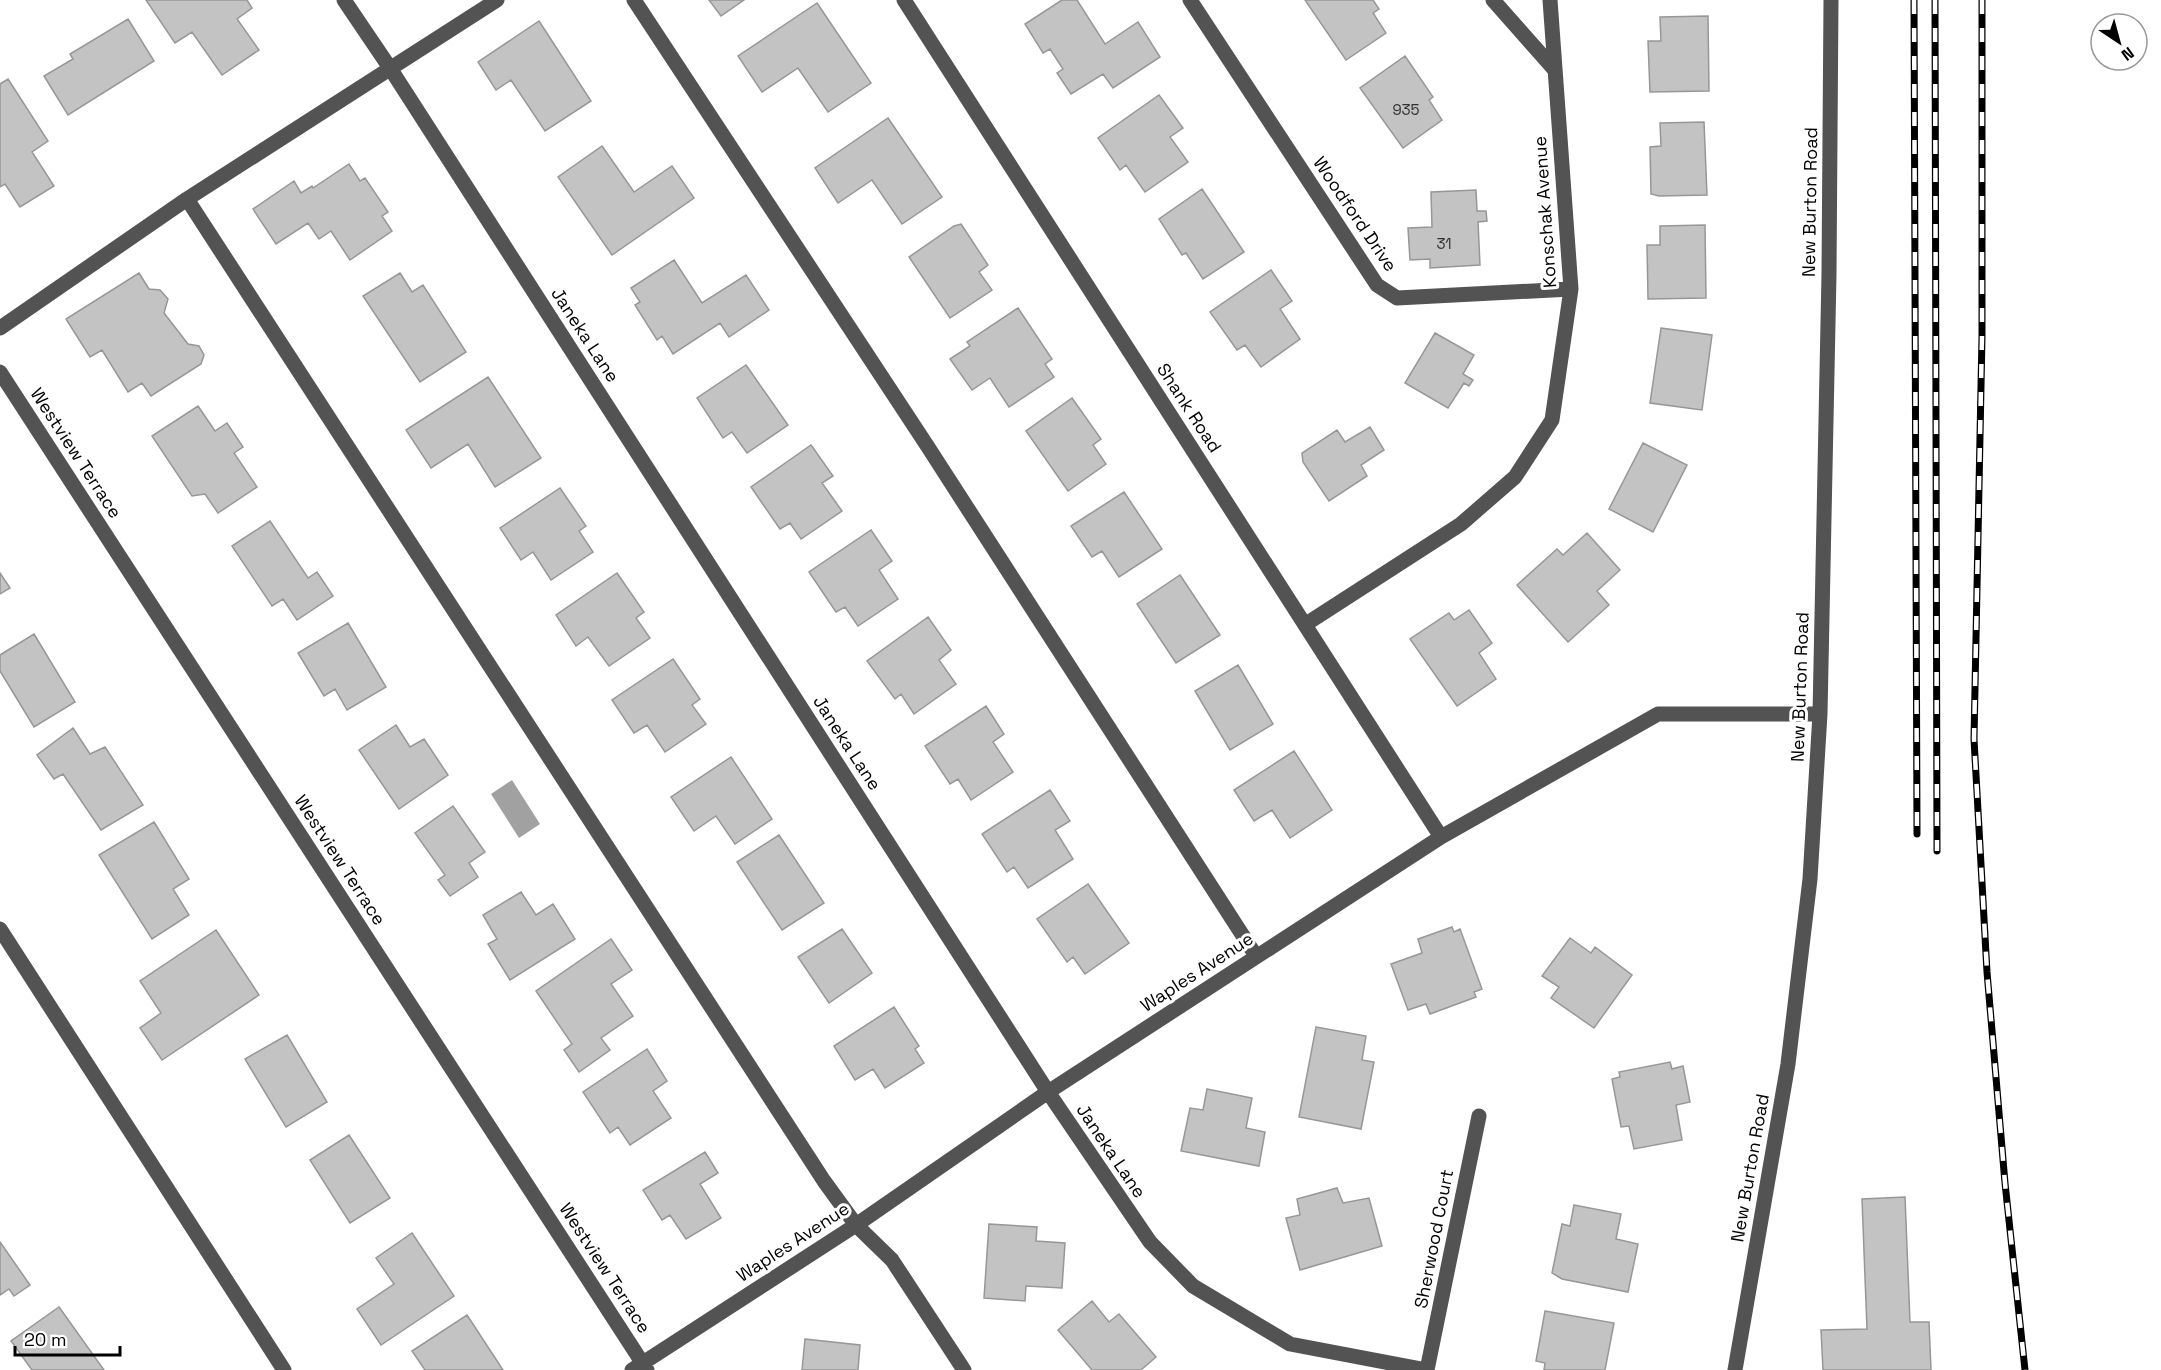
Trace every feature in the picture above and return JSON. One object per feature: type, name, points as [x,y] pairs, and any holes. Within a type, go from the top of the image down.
[{"type":"street","name":"Janeka Lane","points":[[344,0],[390,68],[1048,1092],[1149,1242],[1193,1286],[1290,1344],[1428,1370]]},
{"type":"street","points":[[0,328],[187,199],[497,0]]},
{"type":"street","points":[[634,0],[921,437],[1256,957]]},
{"type":"street","name":"Shank Road","points":[[904,0],[1441,837]]},
{"type":"street","name":"Woodford Drive","points":[[1190,0],[1377,285],[1397,298],[1571,289]]},
{"type":"street","points":[[1492,0],[1554,69]]},
{"type":"street","name":"Konschak Avenue","points":[[1306,624],[1461,524],[1515,477],[1552,420],[1571,289],[1550,0]]},
{"type":"street","name":"New Burton Road","points":[[1736,1370],[1788,1064],[1810,879],[1820,714],[1829,274],[1831,0]]},
{"type":"street","points":[[187,199],[824,1181],[856,1225],[892,1260],[964,1370]]},
{"type":"street","name":"Westview Terrace","points":[[0,372],[641,1368]]},
{"type":"street","name":"Waples Avenue","points":[[641,1368],[856,1225],[1048,1092],[1441,837],[1658,714],[1820,714]]},
{"type":"street","points":[[0,929],[284,1370]]},
{"type":"street","name":"Sherwood Court","points":[[1428,1370],[1479,1116]]},
{"type":"shaded area","points":[[512,780],[540,824],[519,838],[491,794]]},
{"type":"building","points":[[146,0],[247,0],[252,8],[237,19],[259,50],[222,75],[192,32],[175,43]]},
{"type":"building","points":[[709,0],[744,0],[721,16]]},
{"type":"building","points":[[1062,0],[1077,0],[1105,44],[1138,22],[1160,57],[1113,88],[1103,74],[1071,94],[1057,73],[1063,69],[1050,49],[1043,53],[1025,24]]},
{"type":"building","points":[[1305,0],[1373,0],[1379,9],[1373,13],[1386,33],[1346,60]]},
{"type":"building","points":[[817,3],[871,83],[828,112],[798,68],[762,92],[738,56]]},
{"type":"building","points":[[1708,16],[1709,91],[1650,92],[1648,41],[1661,41],[1660,17]]},
{"type":"building","points":[[128,19],[154,61],[68,115],[44,76],[73,59],[70,54]]},
{"type":"building","points":[[539,21],[591,101],[545,131],[511,80],[496,90],[478,62]]},
{"type":"building","points":[[1405,56],[1433,97],[1429,100],[1442,120],[1403,148],[1360,88]]},
{"type":"building","points":[[8,79],[48,141],[32,152],[54,186],[20,207],[5,184],[0,187],[0,84]]},
{"type":"building","points":[[1159,95],[1183,128],[1170,137],[1188,162],[1145,192],[1126,165],[1120,170],[1098,138]]},
{"type":"building","points":[[888,118],[942,197],[902,224],[872,180],[838,203],[815,168]]},
{"type":"building","points":[[1704,122],[1707,195],[1659,196],[1651,194],[1650,147],[1661,146],[1660,123]]},
{"type":"building","points":[[602,146],[634,192],[672,166],[694,198],[612,255],[558,177]]},
{"type":"building","points":[[349,164],[360,181],[365,178],[388,212],[382,216],[392,231],[350,260],[331,231],[319,239],[308,223],[276,244],[253,209],[294,181],[301,193],[312,186],[313,188]]},
{"type":"building","points":[[1202,189],[1244,252],[1203,279],[1186,253],[1182,255],[1159,219]]},
{"type":"building","points":[[1476,190],[1477,211],[1486,211],[1487,221],[1478,222],[1480,265],[1430,268],[1430,259],[1410,260],[1408,228],[1432,227],[1431,192]]},
{"type":"building","points":[[961,224],[988,265],[979,272],[992,290],[950,318],[909,257],[954,226]]},
{"type":"building","points":[[1705,225],[1706,298],[1648,299],[1647,245],[1660,245],[1660,226]]},
{"type":"building","points":[[674,260],[702,303],[746,275],[769,310],[729,337],[720,323],[673,354],[662,336],[657,340],[635,305],[640,302],[631,288]]},
{"type":"building","points":[[1271,270],[1292,301],[1280,309],[1300,339],[1261,367],[1245,345],[1237,350],[1210,312]]},
{"type":"building","points":[[139,273],[149,289],[160,290],[168,299],[164,313],[188,344],[199,346],[204,355],[201,364],[151,396],[142,383],[128,392],[102,350],[90,357],[66,319]]},
{"type":"building","points":[[400,273],[412,292],[423,285],[466,352],[420,382],[363,296]]},
{"type":"building","points":[[1018,308],[1052,359],[1045,364],[1054,377],[1009,407],[990,378],[972,390],[950,359],[970,346],[967,342]]},
{"type":"building","points":[[1661,328],[1712,335],[1702,410],[1650,403]]},
{"type":"building","points":[[1435,333],[1474,355],[1463,374],[1473,380],[1469,386],[1464,383],[1448,408],[1405,383]]},
{"type":"building","points":[[746,365],[788,425],[747,453],[732,432],[723,438],[697,398]]},
{"type":"building","points":[[488,377],[541,458],[495,487],[468,444],[431,468],[406,430]]},
{"type":"building","points":[[1072,398],[1101,439],[1093,445],[1106,464],[1068,491],[1026,431]]},
{"type":"building","points":[[198,406],[215,431],[227,423],[243,447],[234,453],[257,487],[218,513],[205,494],[192,496],[152,436]]},
{"type":"building","points":[[1370,427],[1384,450],[1361,465],[1367,476],[1329,501],[1303,462],[1302,453],[1337,430],[1345,442]]},
{"type":"building","points":[[1643,443],[1687,465],[1653,532],[1609,509]]},
{"type":"building","points":[[811,445],[833,476],[822,483],[842,511],[801,539],[790,523],[780,529],[751,487]]},
{"type":"building","points":[[560,488],[586,526],[579,531],[593,552],[551,580],[533,552],[521,560],[500,528]]},
{"type":"building","points":[[1124,492],[1162,549],[1119,577],[1102,551],[1092,557],[1071,526]]},
{"type":"building","points":[[270,521],[308,578],[317,572],[333,596],[297,620],[283,599],[272,606],[232,546]]},
{"type":"building","points":[[871,530],[892,561],[879,570],[898,599],[858,626],[845,607],[836,612],[809,572]]},
{"type":"building","points":[[1587,533],[1620,570],[1597,591],[1609,605],[1568,642],[1517,585],[1557,549],[1563,555]]},
{"type":"building","points":[[0,573],[10,588],[0,594]]},
{"type":"building","points":[[617,573],[644,612],[636,618],[650,638],[609,666],[588,637],[576,646],[556,615]]},
{"type":"building","points":[[1180,575],[1220,635],[1176,663],[1137,604]]},
{"type":"building","points":[[1469,610],[1492,643],[1479,653],[1496,679],[1457,706],[1410,639],[1449,613],[1454,620]]},
{"type":"building","points":[[928,617],[951,650],[939,660],[956,684],[914,714],[901,694],[895,699],[867,661]]},
{"type":"building","points":[[348,623],[386,687],[347,710],[335,689],[324,696],[298,653]]},
{"type":"building","points":[[34,634],[75,702],[34,727],[0,671],[0,655]]},
{"type":"building","points":[[673,659],[700,699],[692,705],[706,724],[665,752],[647,725],[634,733],[612,700]]},
{"type":"building","points":[[1238,665],[1273,724],[1230,750],[1195,691]]},
{"type":"building","points":[[986,706],[1004,734],[993,742],[1013,772],[971,800],[958,779],[950,784],[925,746]]},
{"type":"building","points":[[396,725],[410,747],[424,739],[448,775],[399,809],[359,750]]},
{"type":"building","points":[[73,728],[90,754],[105,747],[143,805],[101,830],[63,774],[54,779],[37,755]]},
{"type":"building","points":[[1294,751],[1332,810],[1290,838],[1272,810],[1254,821],[1234,790]]},
{"type":"building","points":[[731,757],[772,819],[735,844],[716,816],[694,831],[671,797]]},
{"type":"building","points":[[1050,790],[1070,821],[1055,830],[1073,859],[1028,888],[1014,867],[1007,872],[982,834]]},
{"type":"building","points":[[453,806],[485,852],[469,863],[478,877],[450,896],[438,880],[445,875],[415,833]]},
{"type":"building","points":[[154,822],[189,879],[173,889],[189,915],[152,939],[99,855]]},
{"type":"building","points":[[779,835],[824,903],[782,930],[737,862]]},
{"type":"building","points":[[1088,884],[1129,943],[1085,974],[1073,957],[1067,962],[1037,919]]},
{"type":"building","points":[[521,892],[536,915],[553,904],[575,939],[510,980],[488,944],[497,939],[483,915]]},
{"type":"building","points":[[1452,927],[1454,932],[1460,929],[1482,989],[1474,992],[1476,997],[1430,1014],[1426,1004],[1408,1010],[1391,964],[1422,953],[1418,939]]},
{"type":"building","points":[[842,929],[872,973],[829,1003],[798,957]]},
{"type":"building","points":[[216,930],[259,995],[162,1060],[140,1028],[161,1013],[140,981]]},
{"type":"building","points":[[1570,938],[1591,953],[1595,947],[1632,975],[1594,1028],[1551,998],[1559,987],[1542,976]]},
{"type":"building","points":[[611,939],[632,970],[611,984],[633,1016],[601,1038],[610,1050],[579,1072],[564,1050],[572,1044],[536,991]]},
{"type":"building","points":[[894,1007],[919,1046],[915,1049],[924,1063],[885,1088],[873,1069],[855,1080],[834,1046]]},
{"type":"building","points":[[1316,1027],[1366,1036],[1362,1060],[1374,1062],[1361,1129],[1299,1117]]},
{"type":"building","points":[[287,1035],[327,1102],[286,1127],[245,1059]]},
{"type":"building","points":[[647,1049],[667,1081],[653,1091],[671,1118],[630,1145],[618,1127],[610,1133],[583,1092]]},
{"type":"building","points":[[1670,1062],[1672,1069],[1683,1066],[1690,1102],[1676,1105],[1682,1140],[1634,1149],[1629,1126],[1621,1127],[1612,1079],[1620,1077],[1619,1072]]},
{"type":"building","points":[[1207,1089],[1252,1098],[1246,1128],[1265,1132],[1259,1166],[1181,1151],[1190,1108],[1203,1110]]},
{"type":"building","points":[[349,1135],[390,1198],[350,1223],[310,1160]]},
{"type":"building","points":[[705,1152],[718,1173],[700,1184],[721,1218],[686,1239],[670,1215],[662,1220],[643,1190]]},
{"type":"building","points":[[1337,1188],[1343,1203],[1369,1198],[1382,1246],[1300,1270],[1286,1218],[1300,1215],[1297,1199]]},
{"type":"building","points":[[1905,1197],[1910,1322],[1929,1322],[1931,1370],[1823,1370],[1821,1330],[1867,1329],[1862,1199]]},
{"type":"building","points":[[1574,1205],[1621,1214],[1616,1239],[1638,1244],[1628,1292],[1562,1279],[1552,1273],[1562,1224],[1570,1226]]},
{"type":"building","points":[[989,1224],[1037,1227],[1036,1241],[1065,1243],[1062,1288],[1026,1286],[1025,1301],[984,1298]]},
{"type":"building","points":[[412,1233],[454,1296],[381,1345],[357,1309],[394,1284],[376,1258]]},
{"type":"building","points":[[0,1242],[30,1285],[14,1296],[9,1289],[0,1295]]},
{"type":"building","points":[[1092,1301],[1109,1322],[1119,1314],[1156,1357],[1141,1370],[1092,1370],[1058,1330]]},
{"type":"building","points":[[59,1307],[104,1370],[32,1370],[11,1341]]},
{"type":"building","points":[[1545,1311],[1614,1323],[1605,1370],[1544,1370],[1545,1363],[1536,1361]]},
{"type":"building","points":[[467,1315],[503,1370],[425,1370],[412,1351]]},
{"type":"building","points":[[805,1339],[860,1345],[858,1370],[802,1370]]},
{"type":"railway","points":[[1914,0],[1917,834]]},
{"type":"railway","points":[[1935,0],[1937,851]]},
{"type":"railway","points":[[1982,0],[1982,336],[1974,739],[1987,972],[2005,1183],[2025,1370]]}]
